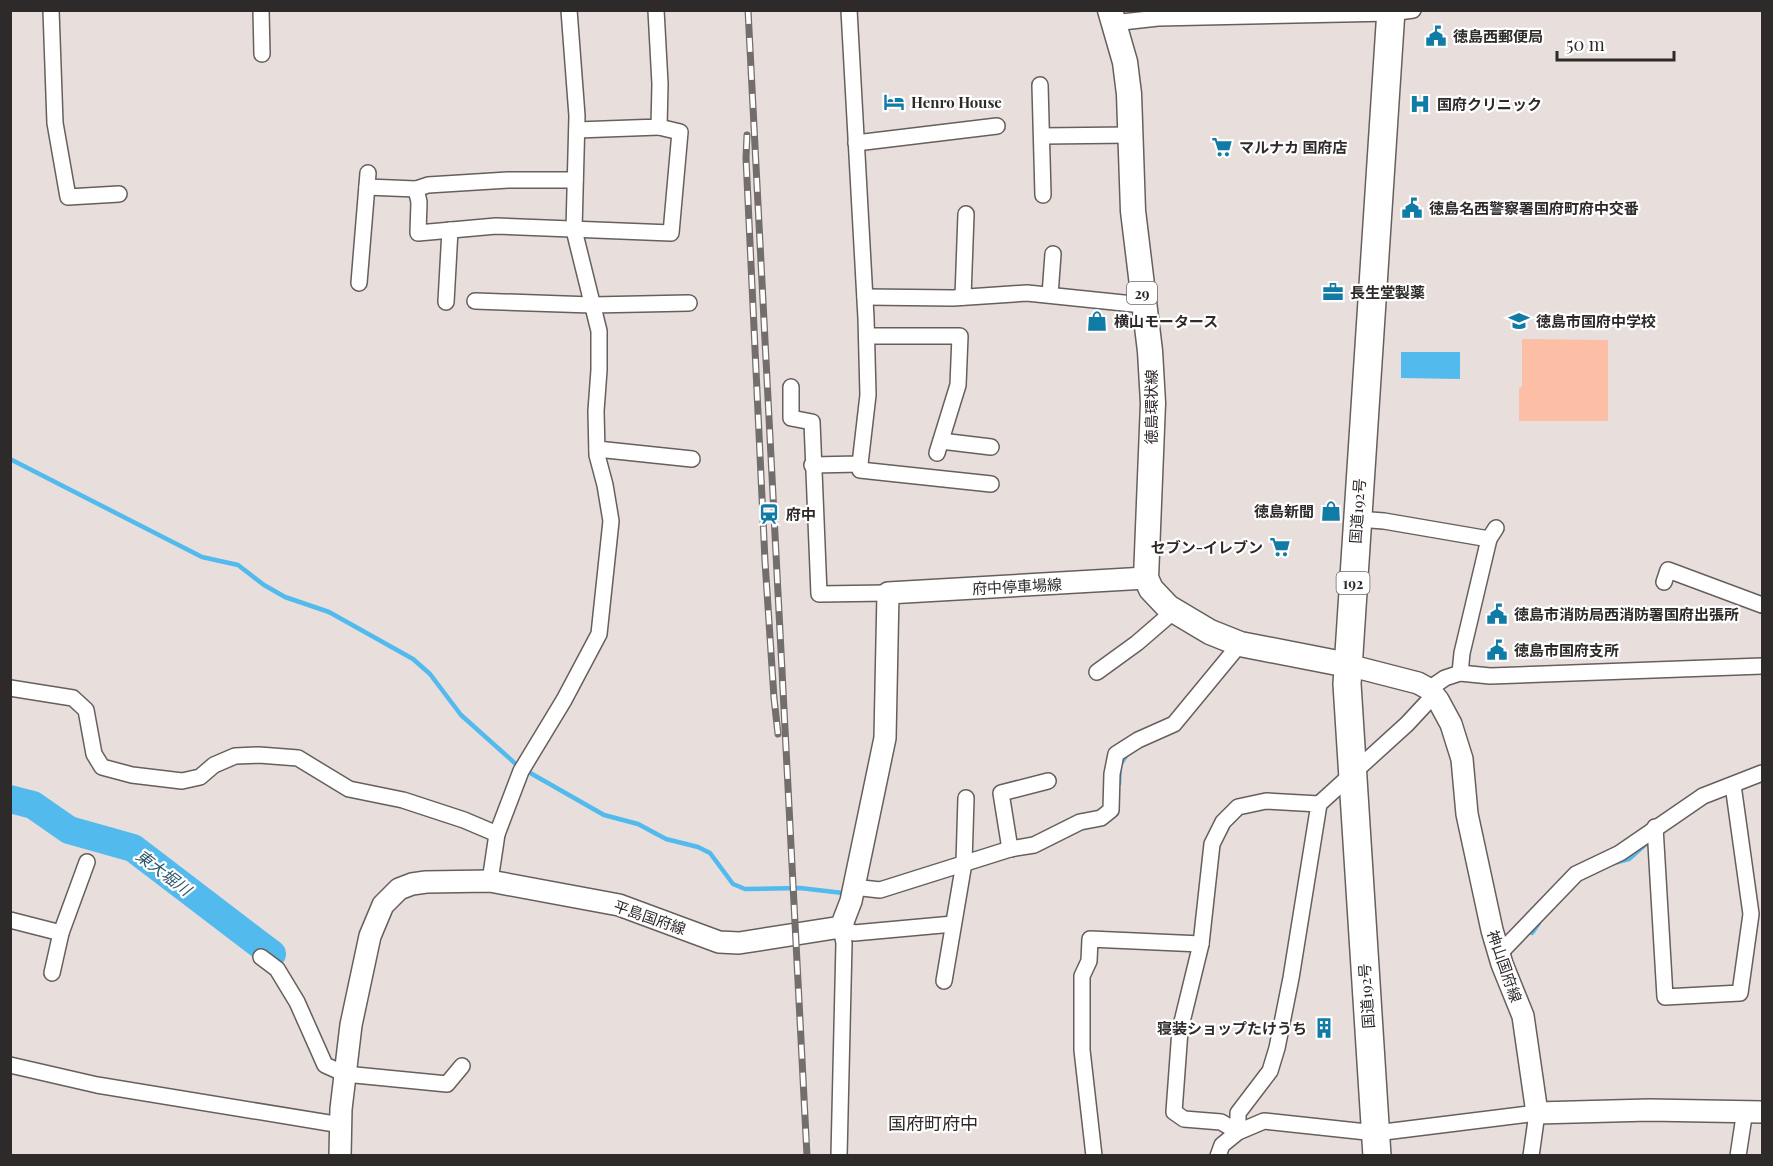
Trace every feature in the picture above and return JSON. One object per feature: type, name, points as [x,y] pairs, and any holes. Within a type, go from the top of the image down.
[{"type":"highway","name":"国道192号","points":[[1377,1144],[1347,702],[1357,519],[1398,11]]},
{"type":"main road","name":"徳島環状線","points":[[1112,17],[1125,62],[1134,211],[1150,351],[1153,403],[1146,578]]},
{"type":"main road","name":"府中停車場線","points":[[888,594],[1146,578]]},
{"type":"main road","points":[[1146,578],[1158,597],[1174,611],[1210,632],[1240,644],[1348,665],[1418,683],[1432,692]]},
{"type":"main road","points":[[841,927],[853,887],[885,738],[888,594]]},
{"type":"main road","name":"神山国府線","points":[[1432,692],[1451,724],[1461,759],[1467,814],[1492,930],[1523,1016],[1537,1113]]},
{"type":"main road","name":"平島国府線","points":[[340,1155],[345,1074],[351,1025],[370,936],[382,905],[399,890],[412,884],[490,881],[573,895],[619,906],[720,942],[739,943],[841,927]]},
{"type":"main road","points":[[1537,1113],[1649,1110],[1754,1111]]},
{"type":"street","points":[[51,10],[55,123],[68,197],[119,194]]},
{"type":"street","points":[[261,10],[262,54]]},
{"type":"street","points":[[490,881],[497,834],[522,768],[564,700],[599,634],[610,520],[597,449],[598,331],[574,230],[577,130],[569,10]]},
{"type":"street","points":[[656,10],[660,84],[659,127]]},
{"type":"street","points":[[812,465],[860,464],[868,395],[867,336],[849,10]]},
{"type":"street","points":[[1112,17],[1158,18],[1398,11]]},
{"type":"street","points":[[1040,85],[1043,195]]},
{"type":"street","points":[[856,143],[998,126]]},
{"type":"street","points":[[417,189],[418,233],[496,226],[671,232],[680,132],[659,127],[577,130]]},
{"type":"street","points":[[1042,136],[1131,135]]},
{"type":"street","points":[[359,283],[368,268],[367,180],[417,189],[429,185],[497,181],[575,180]]},
{"type":"street","points":[[963,297],[966,214]]},
{"type":"street","points":[[446,302],[450,230]]},
{"type":"street","points":[[1050,295],[1053,254]]},
{"type":"street","points":[[865,297],[963,297],[1027,293],[1143,305]]},
{"type":"street","points":[[475,301],[592,305],[689,303]]},
{"type":"street","points":[[867,336],[960,336],[958,385],[939,447],[983,442]]},
{"type":"street","points":[[790,387],[791,418],[812,422],[819,594],[888,594]]},
{"type":"street","points":[[597,449],[692,459]]},
{"type":"street","points":[[860,470],[991,484]]},
{"type":"street","points":[[1357,519],[1492,534],[1462,653],[1460,672]]},
{"type":"street","points":[[1664,582],[1668,570],[1762,605]]},
{"type":"street","points":[[1096,672],[1137,643],[1174,611]]},
{"type":"street","points":[[853,887],[880,890],[1010,849],[1034,845],[1080,822],[1101,818],[1111,810],[1112,774],[1116,754],[1138,740],[1174,724],[1240,644]]},
{"type":"street","points":[[1238,1132],[1238,1113],[1270,1071],[1277,1048],[1291,978],[1319,804],[1407,724],[1445,678],[1460,672],[1490,676],[1762,666]]},
{"type":"street","points":[[10,688],[74,698],[86,710],[94,754],[102,767],[132,775],[182,781],[200,777],[214,765],[235,756],[298,758],[349,789],[403,800],[464,820],[497,834]]},
{"type":"street","points":[[1499,954],[1576,874],[1620,853],[1703,796],[1762,773]]},
{"type":"street","points":[[1010,849],[1001,793],[1048,781]]},
{"type":"street","points":[[1655,827],[1665,997],[1740,993],[1751,914],[1733,785]]},
{"type":"street","points":[[944,981],[964,863],[966,798]]},
{"type":"street","points":[[1238,1132],[1221,1122],[1184,1119],[1174,1112],[1180,1030],[1201,944],[1212,844],[1223,822],[1238,807],[1266,801],[1319,804]]},
{"type":"street","points":[[52,973],[61,933],[87,862]]},
{"type":"street","points":[[10,920],[61,933]]},
{"type":"street","points":[[841,927],[854,933],[953,924]]},
{"type":"street","points":[[839,1155],[844,943],[841,927]]},
{"type":"street","points":[[1094,1155],[1082,1050],[1082,976],[1089,961],[1090,939],[1201,944]]},
{"type":"street","points":[[261,957],[277,969],[297,1002],[325,1065],[345,1074],[447,1084],[462,1066]]},
{"type":"street","points":[[10,1065],[97,1085],[341,1125]]},
{"type":"street","points":[[1738,1155],[1754,1111]]},
{"type":"street","points":[[1218,1155],[1222,1145],[1238,1132],[1264,1121],[1377,1144],[1537,1113],[1531,1155]]},
{"type":"shaded area","points":[[1522,339],[1608,340],[1608,421],[1519,421]]},
{"type":"water","points":[[1401,352],[1460,352],[1460,379],[1401,378]]},
{"type":"waterway","points":[[10,459],[202,557],[238,565],[264,585],[285,597],[329,612],[413,659],[430,674],[461,715],[518,766],[604,815],[638,824],[666,839],[698,847],[710,853],[733,884],[745,889],[800,888],[843,893]]},
{"type":"waterway","points":[[1119,784],[1120,765],[1128,753]]},
{"type":"waterway","name":"東大堀川","points":[[10,799],[33,805],[69,830],[133,848],[272,954]]},
{"type":"waterway","points":[[1614,863],[1629,859],[1647,843]]},
{"type":"waterway","points":[[1532,933],[1539,923]]},
{"type":"railway","points":[[748,10],[807,1156]]},
{"type":"railway","points":[[747,135],[746,158],[765,561],[778,734]]},
{"type":"place","name":"徳島西郵便局","points":[[1436,36]]},
{"type":"place","name":"Henro House","points":[[894,102]]},
{"type":"place","name":"国府クリニック","points":[[1420,104]]},
{"type":"place","name":"マルナカ 国府店","points":[[1222,147]]},
{"type":"place","name":"徳島名西警察署国府町府中交番","points":[[1412,208]]},
{"type":"place","name":"長生堂製薬","points":[[1333,292]]},
{"type":"place","name":"横山モータース","points":[[1097,321]]},
{"type":"place","name":"徳島市国府中学校","points":[[1519,321]]},
{"type":"place","name":"徳島新聞","points":[[1331,511]]},
{"type":"place","name":"府中","points":[[769,514]]},
{"type":"place","name":"セブン-イレブン","points":[[1280,547]]},
{"type":"place","name":"徳島市消防局西消防署国府出張所","points":[[1497,614]]},
{"type":"place","name":"徳島市国府支所","points":[[1497,650]]},
{"type":"place","name":"寝装ショップたけうち","points":[[1324,1028]]},
{"type":"district","name":"国府町府中","points":[[933,1123]]}]
